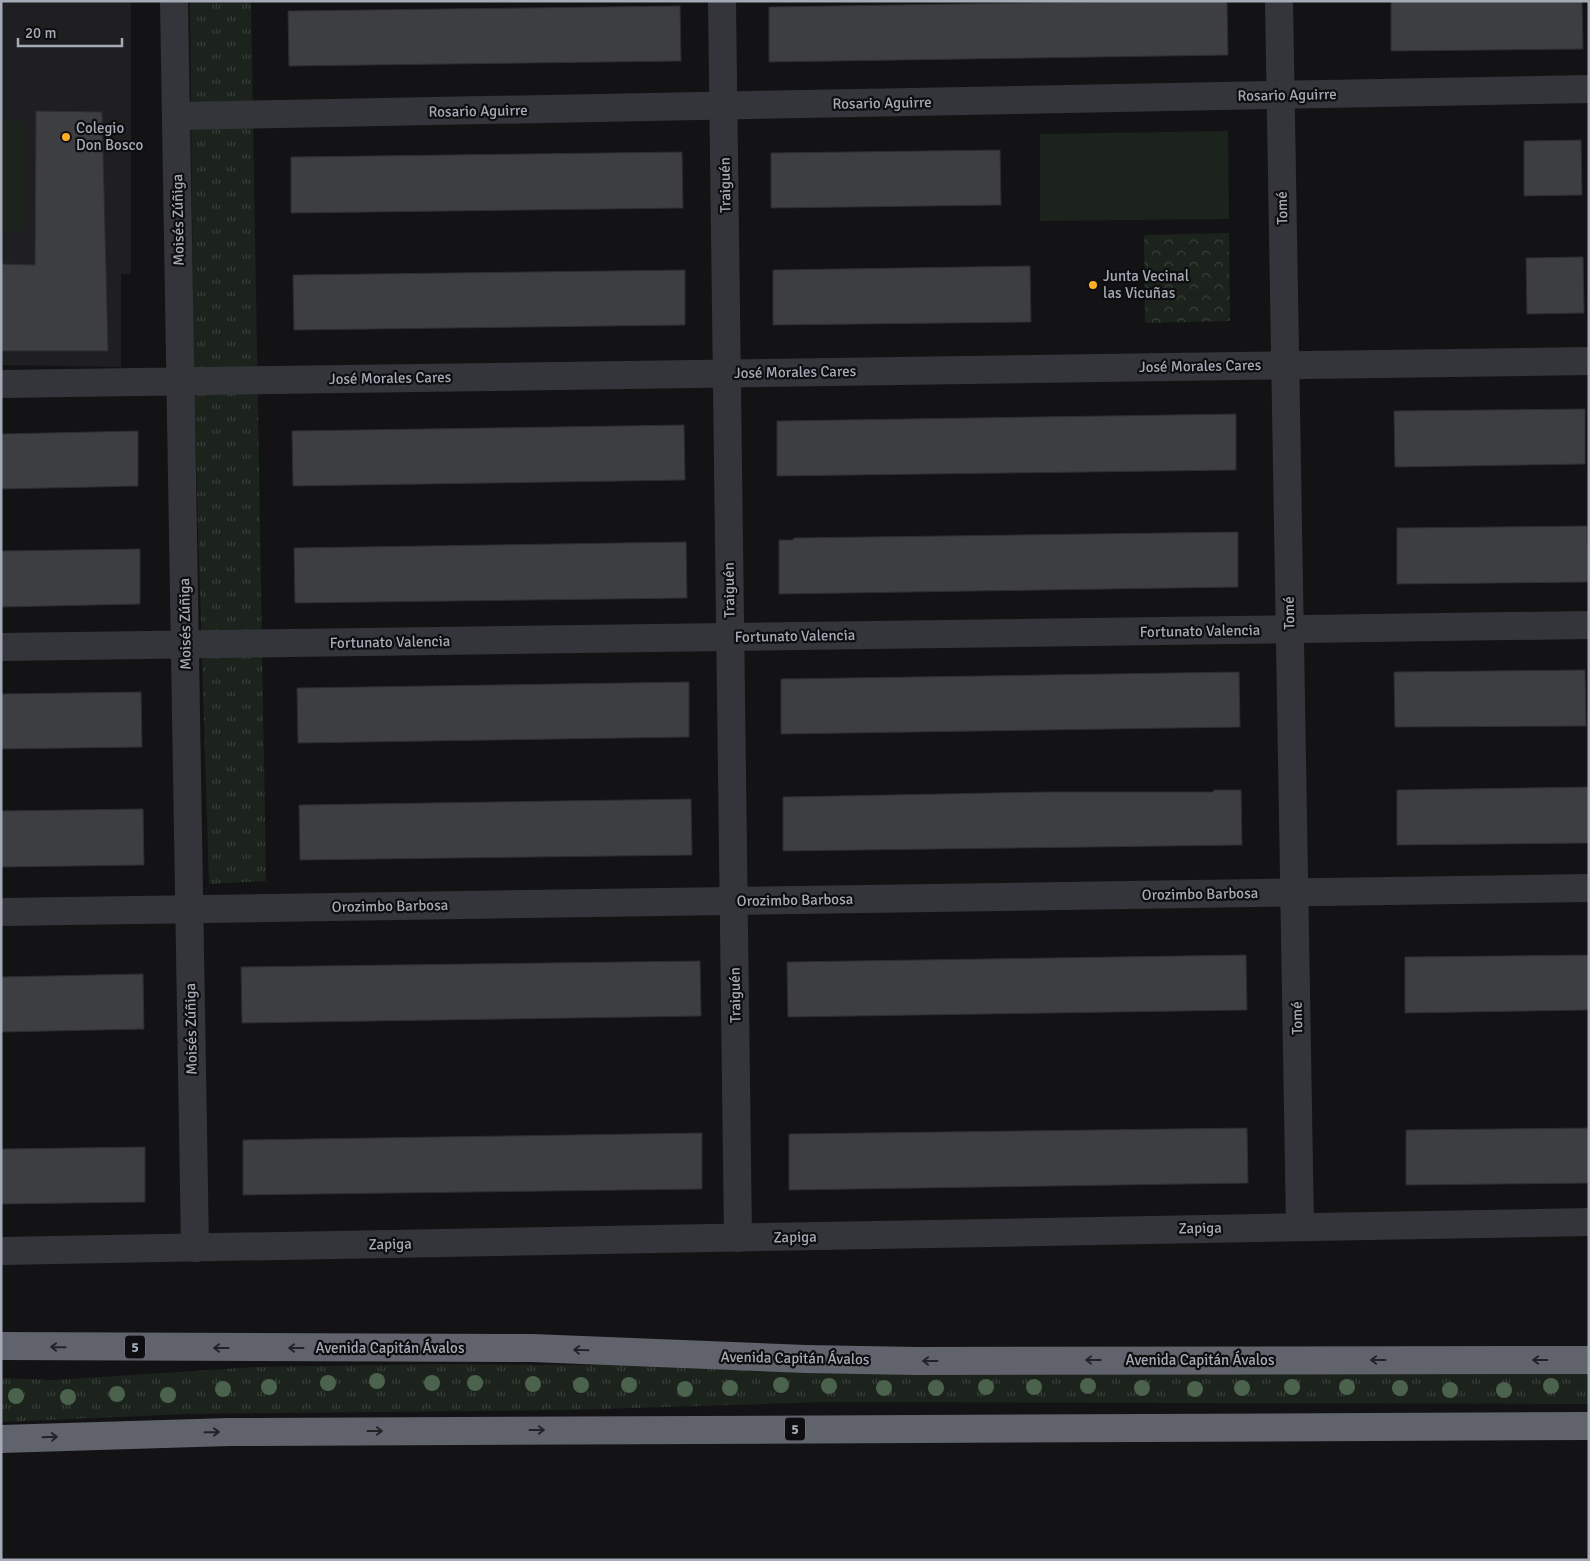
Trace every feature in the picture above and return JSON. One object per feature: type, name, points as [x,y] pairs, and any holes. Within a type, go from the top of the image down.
[{"type":"highway","name":"Avenida Capitán Ávalos","points":[[1,1346],[532,1348],[797,1359],[916,1361],[1589,1360]]},
{"type":"highway","name":"5","points":[[1,1439],[230,1432],[1589,1426]]},
{"type":"street","name":"Moisés Zúñiga","points":[[174,1],[195,1248]]},
{"type":"street","name":"Traiguén","points":[[722,1],[738,1238]]},
{"type":"street","name":"Tomé","points":[[1279,1],[1300,1226]]},
{"type":"street","name":"Rosario Aguirre","points":[[176,116],[1589,89]]},
{"type":"street","name":"José Morales Cares","points":[[1,384],[1589,361]]},
{"type":"street","name":"Fortunato Valencia","points":[[1,648],[1589,625]]},
{"type":"street","name":"Orozimbo Barbosa","points":[[1,912],[1589,888]]},
{"type":"street","name":"Zapiga","points":[[1,1251],[1589,1222]]},
{"type":"shaded area","name":"Colegio Don Bosco","points":[[1,1],[131,1],[131,274],[121,274],[121,367],[1,365]]},
{"type":"green space","points":[[190,1],[251,1],[266,881],[209,884],[194,394]]},
{"type":"green space","points":[[1,121],[25,121],[26,231],[1,231]]},
{"type":"green space","points":[[1228,131],[1229,219],[1040,221],[1040,134]]},
{"type":"green space","points":[[1229,233],[1230,321],[1145,323],[1144,235]]},
{"type":"green space","points":[[443,1364],[1589,1371],[1589,1404],[825,1402],[570,1410],[188,1414],[1,1422],[1,1378],[54,1380],[257,1367]]},
{"type":"building","points":[[1227,1],[1228,55],[769,62],[769,7]]},
{"type":"building","points":[[1391,1],[1582,1],[1583,49],[1391,51]]},
{"type":"building","points":[[680,6],[681,61],[289,66],[288,11]]},
{"type":"building","points":[[36,111],[102,112],[108,351],[1,351],[1,264],[35,265]]},
{"type":"building","points":[[1581,140],[1582,195],[1524,196],[1524,141]]},
{"type":"building","points":[[1000,150],[1001,205],[771,208],[771,153]]},
{"type":"building","points":[[682,152],[683,208],[291,213],[291,157]]},
{"type":"building","points":[[1583,257],[1584,313],[1527,314],[1526,258]]},
{"type":"building","points":[[1030,266],[1031,322],[773,325],[773,270]]},
{"type":"building","points":[[685,270],[685,325],[294,330],[293,275]]},
{"type":"building","points":[[1585,409],[1585,464],[1395,467],[1394,411]]},
{"type":"building","points":[[1236,414],[1236,470],[777,476],[777,421]]},
{"type":"building","points":[[684,425],[685,480],[293,486],[292,431]]},
{"type":"building","points":[[138,431],[138,486],[1,489],[1,434]]},
{"type":"building","points":[[1587,526],[1588,582],[1397,584],[1397,528]]},
{"type":"building","points":[[1238,532],[1238,587],[779,594],[779,540],[793,540],[794,538]]},
{"type":"building","points":[[686,542],[687,598],[295,603],[294,548]]},
{"type":"building","points":[[140,549],[140,604],[1,607],[1,551]]},
{"type":"building","points":[[1585,670],[1586,726],[1395,727],[1394,672]]},
{"type":"building","points":[[1239,672],[1240,727],[781,734],[781,679]]},
{"type":"building","points":[[689,682],[689,737],[298,743],[297,688]]},
{"type":"building","points":[[141,692],[142,747],[1,749],[1,694]]},
{"type":"building","points":[[1588,787],[1588,843],[1397,845],[1397,790]]},
{"type":"building","points":[[1214,790],[1241,790],[1242,845],[783,851],[783,797],[1047,792],[1213,792]]},
{"type":"building","points":[[691,799],[692,855],[300,860],[299,805]]},
{"type":"building","points":[[143,809],[144,865],[1,867],[1,811]]},
{"type":"building","points":[[1246,955],[1247,1010],[788,1017],[787,962]]},
{"type":"building","points":[[1589,955],[1589,1010],[1405,1013],[1405,957]]},
{"type":"building","points":[[700,961],[701,1016],[242,1023],[241,967]]},
{"type":"building","points":[[143,974],[144,1029],[1,1032],[1,977]]},
{"type":"building","points":[[1247,1128],[1248,1183],[789,1190],[789,1134]]},
{"type":"building","points":[[1589,1128],[1589,1183],[1406,1185],[1406,1130]]},
{"type":"building","points":[[702,1133],[702,1189],[243,1195],[243,1140]]},
{"type":"building","points":[[145,1147],[145,1202],[1,1204],[1,1149]]},
{"type":"place","name":"Colegio Don Bosco","points":[[66,137]]},
{"type":"place","name":"Junta Vecinal las Vicuñas","points":[[1093,285]]}]
